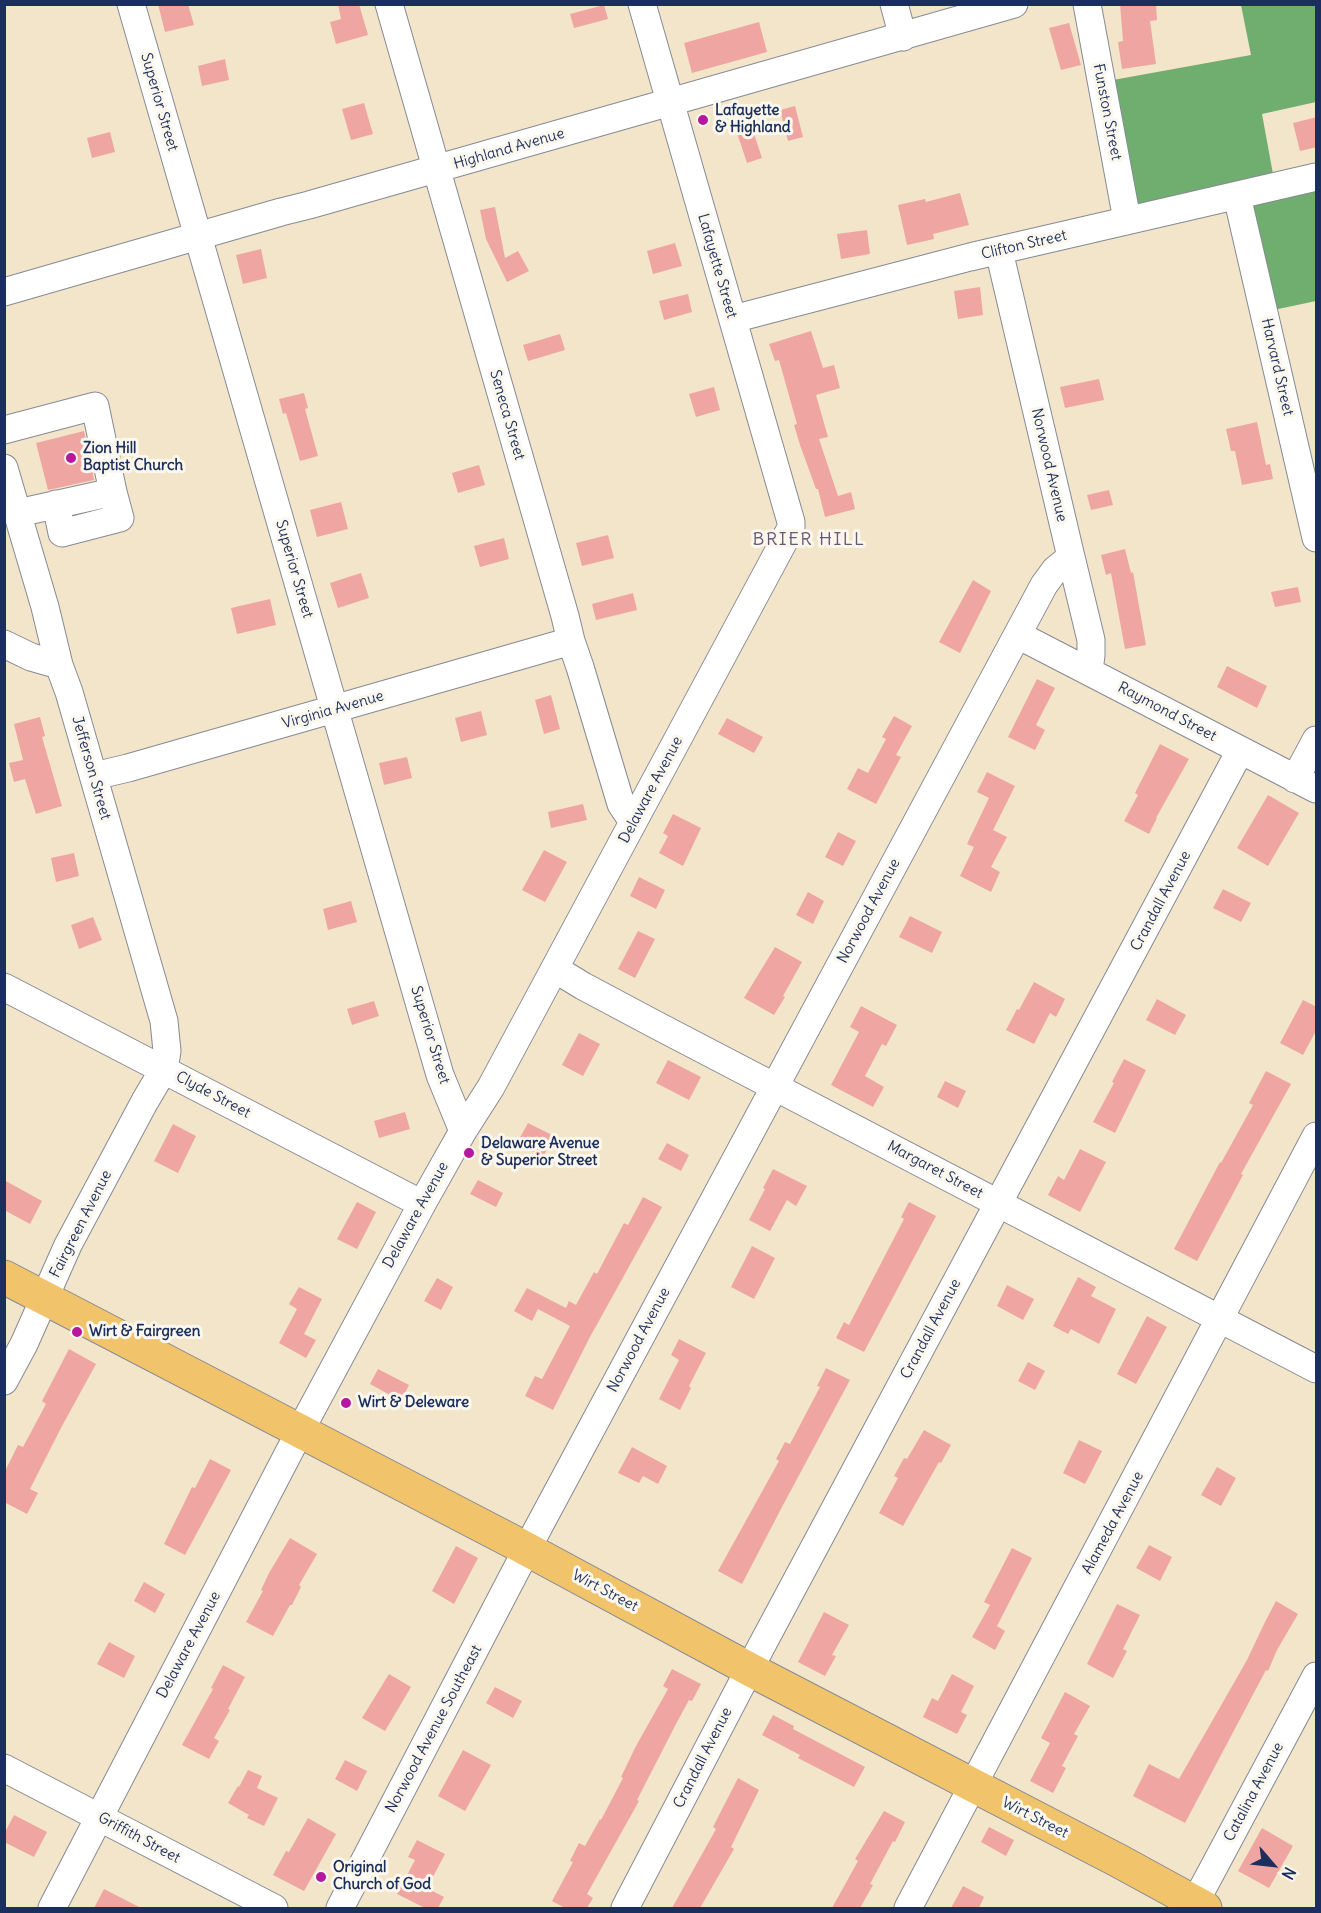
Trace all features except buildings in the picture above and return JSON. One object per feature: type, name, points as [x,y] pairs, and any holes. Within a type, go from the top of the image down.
[{"type":"main road","name":"Wirt Street","points":[[4,1277],[1119,1861],[1197,1907]]},
{"type":"street","name":"Superior Street","points":[[131,4],[440,1075],[463,1131]]},
{"type":"street","name":"Seneca Street","points":[[389,4],[571,641],[621,804],[633,822]]},
{"type":"street","name":"Lafayette Street","points":[[642,4],[791,528]]},
{"type":"street","points":[[894,4],[903,37]]},
{"type":"street","name":"Highland Avenue","points":[[4,292],[1014,4]]},
{"type":"street","name":"Funston Street","points":[[1087,4],[1128,220]]},
{"type":"street","name":"Clifton Street","points":[[733,319],[947,263],[1317,177]]},
{"type":"street","name":"Harvard Street","points":[[1237,196],[1317,538]]},
{"type":"street","name":"Norwood Avenue","points":[[527,1549],[1044,585],[1055,570],[1071,557],[999,251]]},
{"type":"street","points":[[4,430],[95,406],[120,518],[62,533],[56,504],[18,513]]},
{"type":"street","name":"Jefferson Street","points":[[4,468],[59,665],[94,776],[164,1021],[167,1051],[164,1069]]},
{"type":"street","name":"Delaware Avenue","points":[[52,1908],[300,1431],[422,1204],[463,1131],[492,1087],[791,528]]},
{"type":"street","points":[[1071,557],[1091,640],[1089,671]]},
{"type":"street","name":"Raymond Street","points":[[1017,635],[1306,784]]},
{"type":"street","name":"Virginia Avenue","points":[[94,776],[334,710],[571,641]]},
{"type":"street","points":[[4,644],[31,657],[59,665]]},
{"type":"street","points":[[1306,784],[1317,740]]},
{"type":"street","name":"Crandall Avenue","points":[[624,1908],[749,1669],[1240,751]]},
{"type":"street","name":"Margaret Street","points":[[555,969],[650,1022],[1317,1369]]},
{"type":"street","name":"Clyde Street","points":[[4,987],[422,1204]]},
{"type":"street","name":"Fairgreen Avenue","points":[[4,1381],[74,1235],[164,1069]]},
{"type":"street","name":"Alameda Avenue","points":[[908,1908],[1317,1136]]},
{"type":"street","name":"Norwood Avenue Southeast","points":[[340,1908],[527,1549]]},
{"type":"street","name":"Catalina Avenue","points":[[1197,1907],[1317,1676]]},
{"type":"street","name":"Griffith Street","points":[[4,1768],[274,1908]]},
{"type":"green space","points":[[1241,5],[1316,5],[1316,102],[1262,114],[1275,185],[1316,176],[1316,301],[1264,312],[1236,196],[1127,220],[1102,82],[1251,55]]},
{"type":"place","name":"Lafayette & Highland","points":[[703,120]]},
{"type":"place","name":"Zion Hill Baptist Church","points":[[71,458]]},
{"type":"place","name":"Delaware Avenue & Superior Street","points":[[469,1153]]},
{"type":"place","name":"Wirt & Fairgreen","points":[[77,1332]]},
{"type":"place","name":"Wirt & Deleware","points":[[346,1403]]},
{"type":"place","name":"Original Church of God","points":[[321,1877]]},
{"type":"district","name":"BRIER HILL","points":[[809,540]]}]
